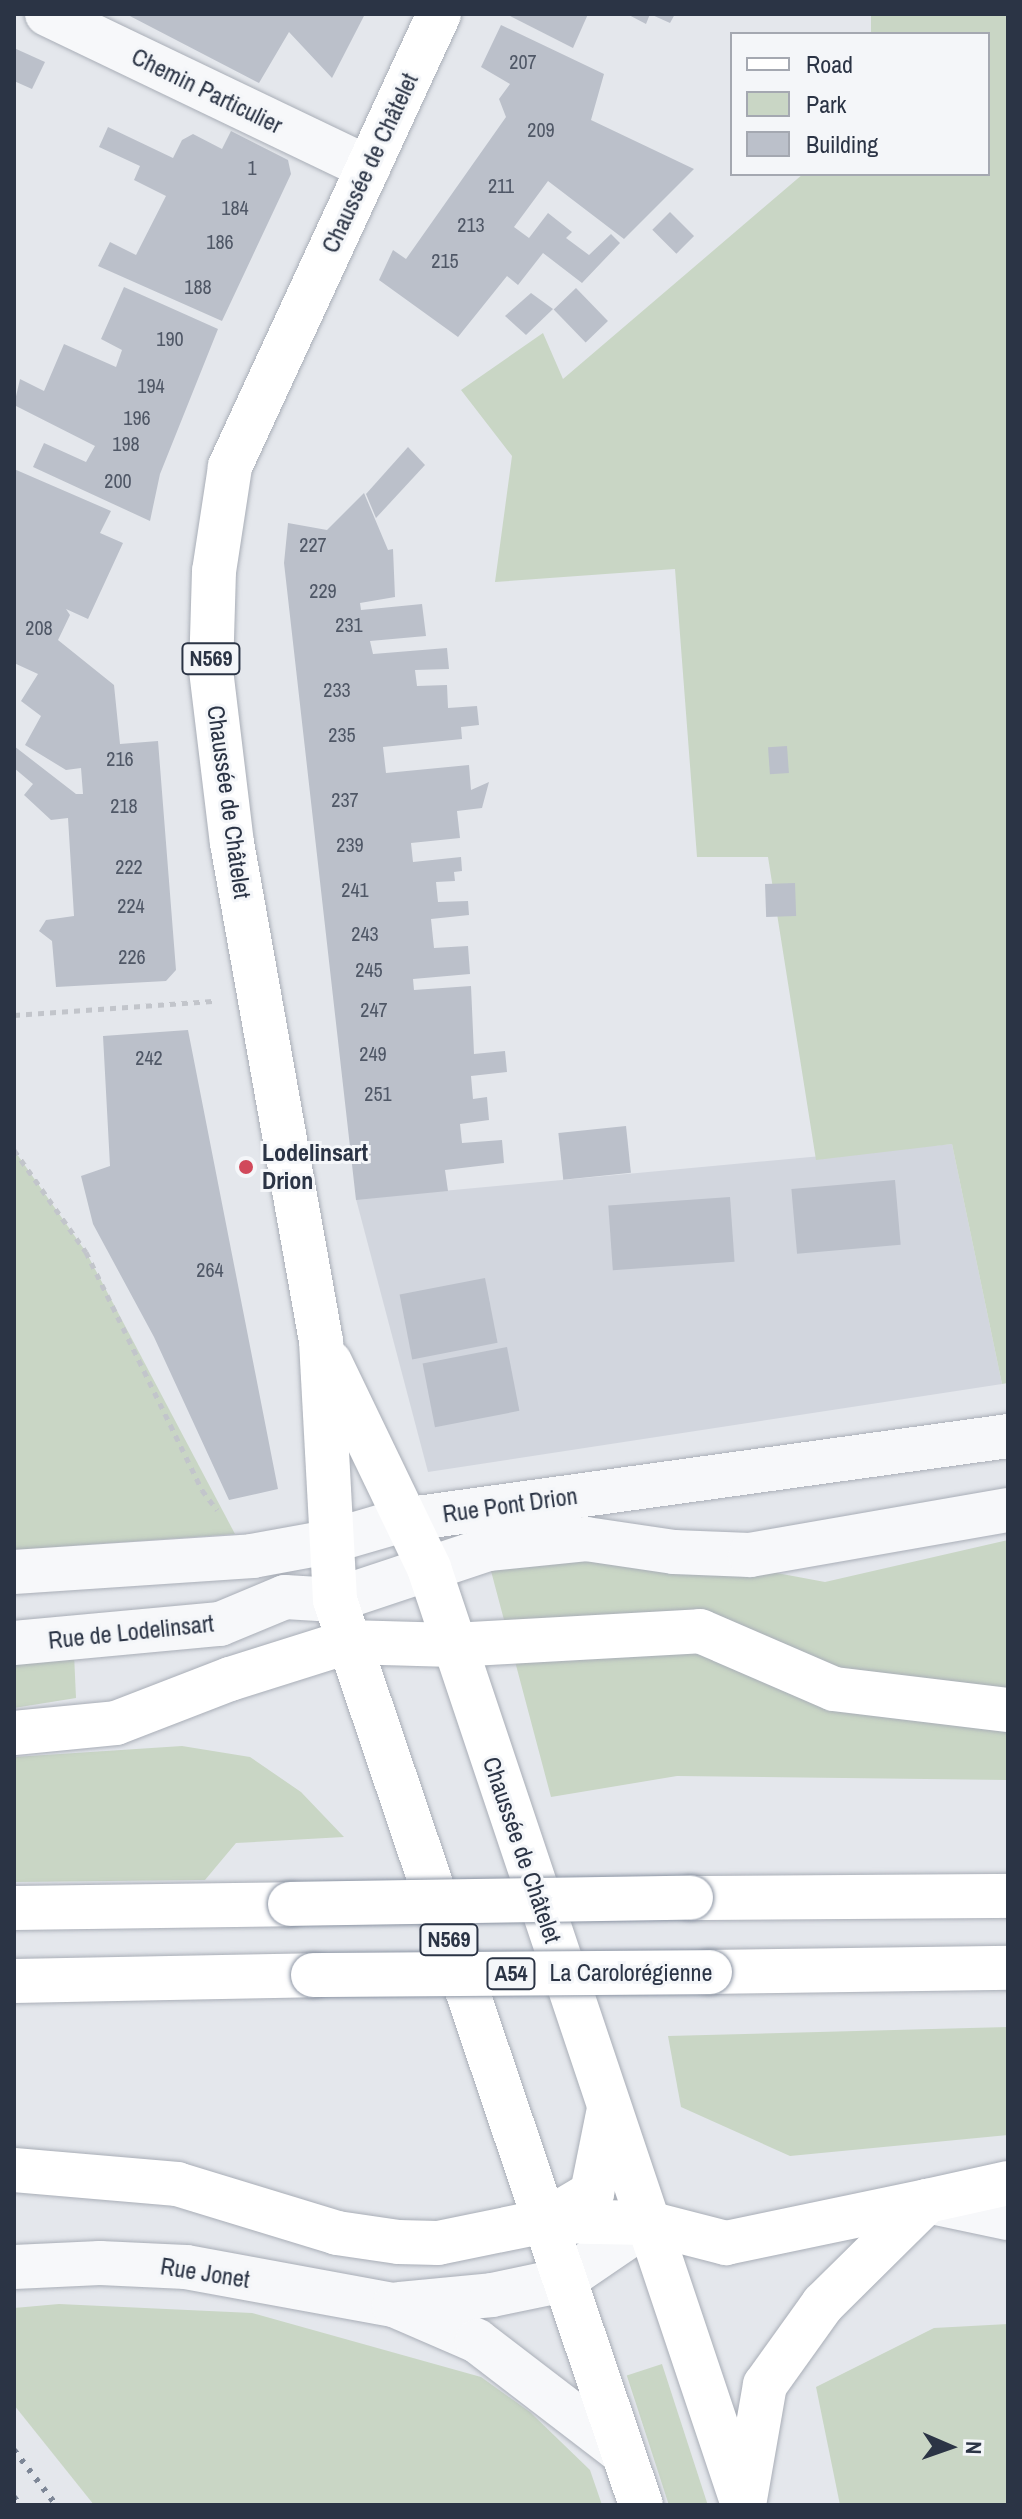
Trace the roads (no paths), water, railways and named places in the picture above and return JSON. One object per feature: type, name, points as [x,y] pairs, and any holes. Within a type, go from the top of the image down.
[{"type":"main road","name":"Chaussée de Châtelet","points":[[439,14],[230,467],[214,571],[211,670],[258,998],[321,1341],[328,1542],[335,1600],[641,2505]]},
{"type":"main road","name":"Chaussée de Châtelet","points":[[321,1341],[403,1520],[429,1568],[743,2505]]},
{"type":"main road","points":[[14,1733],[116,1723],[230,1679],[347,1642],[453,1645],[700,1631],[834,1689],[1008,1710]]},
{"type":"main road","points":[[14,1908],[1008,1896]]},
{"type":"main road","name":"La Carolorégienne","points":[[14,1981],[1008,1968]]},
{"type":"main road","points":[[545,2221],[592,2193],[609,2109]]},
{"type":"main road","points":[[14,2170],[177,2184],[337,2233],[398,2242],[438,2243],[545,2221],[648,2223],[726,2243],[1008,2183]]},
{"type":"main road","name":"N569","points":[[743,2505],[765,2385],[823,2304],[927,2201]]},
{"type":"street","name":"Chemin Particulier","points":[[47,14],[368,168]]},
{"type":"street","name":"Rue Pont Drion","points":[[14,1572],[252,1556],[328,1542],[403,1520],[1008,1436]]},
{"type":"street","name":"Rue Pont Drion","points":[[429,1568],[488,1549],[586,1539],[674,1552],[750,1555],[1008,1510]]},
{"type":"street","name":"Rue de Lodelinsart","points":[[14,1643],[220,1624],[285,1597],[335,1600],[429,1568]]},
{"type":"street","points":[[927,2201],[1008,2218]]},
{"type":"street","name":"Rue Jonet","points":[[394,2305],[492,2295],[564,2280],[648,2223]]},
{"type":"street","name":"Rue Jonet","points":[[14,2267],[100,2263],[186,2267],[394,2305],[477,2341],[623,2453]]},
{"type":"railway","points":[[14,2450],[56,2505]]},
{"type":"railway","points":[[14,2497],[20,2505]]},
{"type":"place","name":"Lodelinsart Drion","points":[[246,1167]]}]
